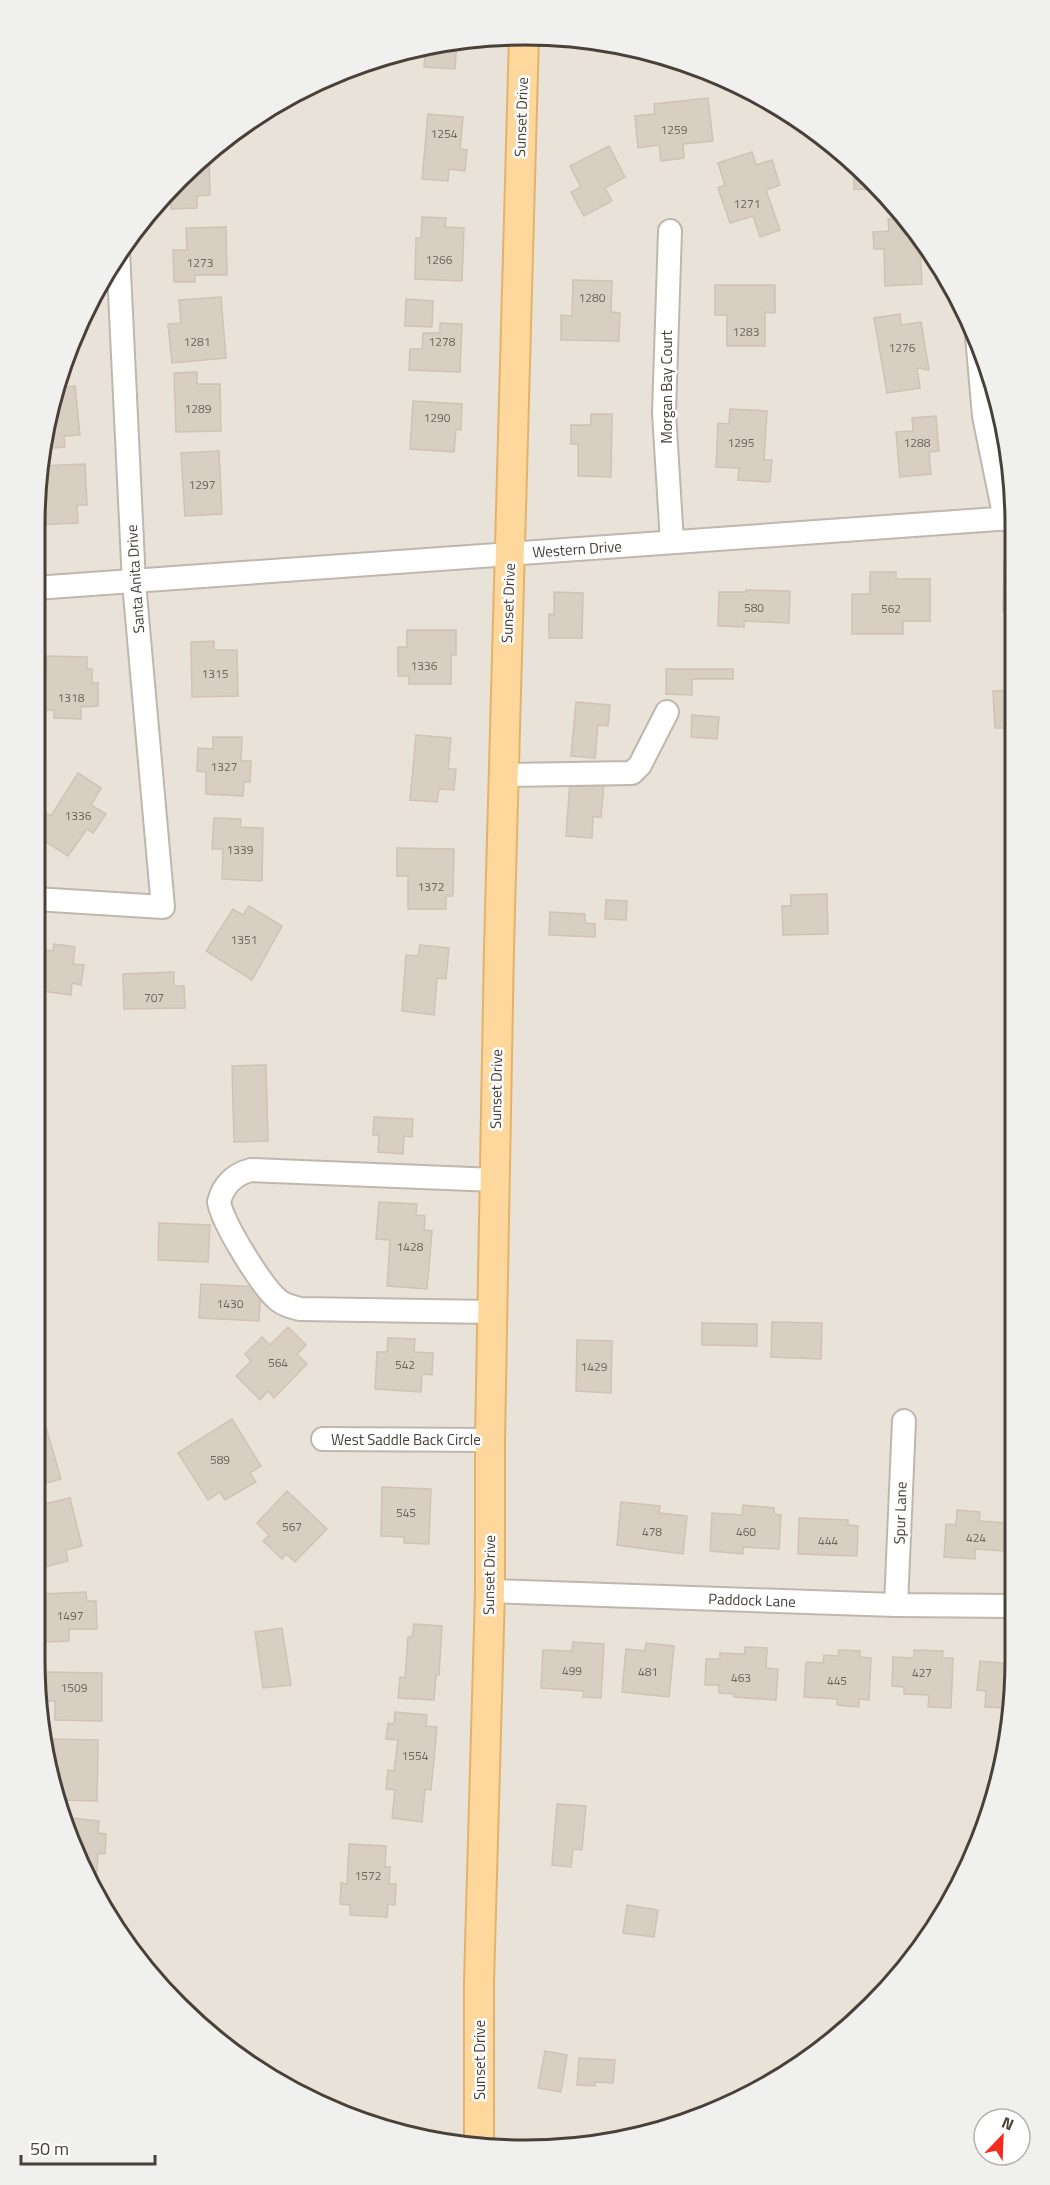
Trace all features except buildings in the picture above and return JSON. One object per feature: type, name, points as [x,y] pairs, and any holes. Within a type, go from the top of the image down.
[{"type":"main road","name":"Sunset Drive","points":[[479,2138],[479,1982],[489,1590],[492,1312],[509,554],[524,45]]},
{"type":"street","name":"Morgan Bay Court","points":[[670,231],[664,412],[672,542]]},
{"type":"street","name":"Santa Anita Drive","points":[[45,900],[163,907],[134,583],[119,269]]},
{"type":"street","points":[[980,371],[984,416],[1004,503]]},
{"type":"street","name":"Western Drive","points":[[45,587],[134,583],[1005,519]]},
{"type":"street","points":[[504,775],[632,773],[640,765],[667,712]]},
{"type":"street","points":[[492,1312],[300,1310],[290,1307],[272,1294],[227,1227],[219,1202],[227,1185],[243,1172],[251,1170],[495,1180]]},
{"type":"street","name":"Spur Lane","points":[[896,1605],[903,1421]]},
{"type":"street","name":"West Saddle Back Circle","points":[[323,1438],[490,1440]]},
{"type":"street","name":"Paddock Lane","points":[[489,1590],[896,1605],[1005,1606]]},
{"type":"shaded area","points":[[525,45],[588,49],[619,54],[679,70],[709,82],[765,109],[817,144],[864,186],[906,233],[941,285],[968,341],[989,401],[1001,462],[1005,525],[1005,1660],[1001,1723],[996,1754],[980,1814],[968,1844],[941,1900],[906,1952],[886,1976],[841,2021],[817,2041],[765,2076],[679,2115],[619,2131],[588,2136],[525,2140],[462,2136],[431,2131],[371,2115],[285,2076],[233,2041],[209,2021],[164,1976],[144,1952],[109,1900],[82,1844],[61,1784],[49,1723],[46,1691],[45,525],[49,462],[54,431],[70,371],[82,341],[109,285],[126,258],[164,209],[186,186],[233,144],[258,126],[285,109],[341,82],[371,70],[431,54],[462,49]]}]
